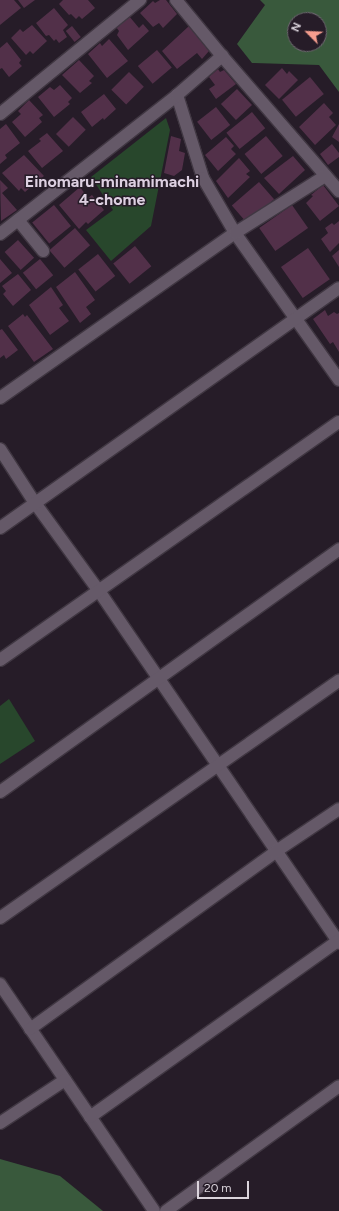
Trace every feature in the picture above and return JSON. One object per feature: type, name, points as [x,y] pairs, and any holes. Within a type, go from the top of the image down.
[{"type":"street","points":[[0,114],[140,0]]},
{"type":"street","points":[[176,0],[325,176],[338,187]]},
{"type":"street","points":[[0,234],[177,95],[222,56]]},
{"type":"street","points":[[177,95],[203,178],[235,233],[339,380]]},
{"type":"street","points":[[0,398],[235,233],[325,176]]},
{"type":"street","points":[[18,220],[43,251]]},
{"type":"street","points":[[0,528],[339,288]]},
{"type":"street","points":[[0,660],[339,422]]},
{"type":"street","points":[[0,449],[35,504],[99,591],[219,766],[275,852],[338,941],[90,1117]]},
{"type":"street","points":[[0,792],[339,549]]},
{"type":"street","points":[[0,918],[339,681]]},
{"type":"street","points":[[30,1029],[275,852],[339,809]]},
{"type":"street","points":[[0,984],[154,1211]]},
{"type":"street","points":[[0,1123],[65,1080]]},
{"type":"street","points":[[166,1211],[339,1086]]},
{"type":"green space","points":[[260,0],[339,0],[339,92],[319,65],[252,63],[237,44],[265,5]]},
{"type":"green space","points":[[166,118],[170,130],[151,226],[111,261],[86,230],[113,210],[91,177]]},
{"type":"green space","points":[[9,699],[35,741],[0,764],[0,706]]},
{"type":"green space","points":[[0,1159],[60,1176],[103,1211],[0,1211]]},
{"type":"building","points":[[0,0],[14,0],[21,8],[0,25]]},
{"type":"building","points":[[18,0],[35,0],[24,8]]},
{"type":"building","points":[[63,0],[88,0],[95,8],[82,19],[79,16],[76,19],[71,14],[69,15],[59,4]]},
{"type":"building","points":[[160,0],[166,0],[177,14],[163,28],[159,23],[153,27],[140,13],[153,1],[155,3]]},
{"type":"building","points":[[54,8],[68,25],[63,30],[67,37],[59,43],[56,39],[54,41],[49,35],[46,36],[36,23]]},
{"type":"building","points":[[129,16],[139,28],[143,24],[149,31],[128,50],[117,35],[119,31],[116,27]]},
{"type":"building","points":[[32,25],[47,41],[33,54],[30,51],[26,55],[11,38],[20,29],[23,32]]},
{"type":"building","points":[[72,26],[81,37],[75,42],[66,31]]},
{"type":"building","points":[[189,26],[209,51],[202,59],[197,53],[177,69],[162,51]]},
{"type":"building","points":[[109,39],[128,61],[107,78],[88,54],[100,43],[102,46]]},
{"type":"building","points":[[7,42],[21,60],[19,63],[22,66],[9,77],[2,68],[0,69],[0,48]]},
{"type":"building","points":[[157,50],[172,68],[153,84],[138,66]]},
{"type":"building","points":[[79,60],[94,76],[89,81],[92,83],[80,93],[62,75]]},
{"type":"building","points":[[282,68],[287,74],[289,71],[298,80],[279,99],[265,85]]},
{"type":"building","points":[[218,69],[220,72],[224,70],[236,84],[216,99],[209,89],[215,85],[209,77]]},
{"type":"building","points":[[129,72],[144,87],[126,105],[111,90]]},
{"type":"building","points":[[310,77],[324,94],[296,117],[282,100]]},
{"type":"building","points":[[60,85],[72,98],[68,102],[70,104],[54,117],[38,97],[50,87],[54,90]]},
{"type":"building","points":[[237,89],[252,105],[236,120],[221,104]]},
{"type":"building","points":[[104,94],[116,109],[104,120],[103,118],[92,127],[81,112]]},
{"type":"building","points":[[29,100],[43,115],[39,118],[42,122],[25,137],[12,122],[21,114],[18,111]]},
{"type":"building","points":[[324,103],[333,113],[329,117],[336,125],[315,145],[299,127]]},
{"type":"building","points":[[216,107],[230,125],[211,140],[197,122]]},
{"type":"building","points":[[252,112],[265,128],[240,149],[226,133]]},
{"type":"building","points":[[73,117],[86,130],[69,147],[56,134]]},
{"type":"building","points":[[6,124],[20,143],[5,155],[7,158],[0,164],[0,129]]},
{"type":"building","points":[[339,124],[339,142],[332,137]]},
{"type":"building","points":[[47,133],[63,151],[42,168],[28,151],[41,141],[39,139]]},
{"type":"building","points":[[171,136],[181,139],[179,151],[185,153],[182,170],[174,176],[164,173]]},
{"type":"building","points":[[266,136],[283,156],[261,174],[245,154]]},
{"type":"building","points":[[226,137],[234,146],[231,149],[236,154],[218,171],[205,155]]},
{"type":"building","points":[[332,144],[339,153],[339,157],[328,165],[320,154]]},
{"type":"building","points":[[24,155],[44,176],[25,192],[21,188],[19,191],[2,173]]},
{"type":"building","points":[[293,156],[305,170],[279,194],[264,178]]},
{"type":"building","points":[[239,158],[250,171],[246,174],[250,177],[228,198],[216,181]]},
{"type":"building","points":[[0,180],[8,188],[2,193],[17,210],[1,221]]},
{"type":"building","points":[[259,182],[274,199],[247,223],[232,206]]},
{"type":"building","points":[[323,185],[339,206],[320,221],[306,203],[313,196],[311,195]]},
{"type":"building","points":[[80,187],[88,198],[92,195],[104,210],[88,224],[86,222],[79,229],[59,205]]},
{"type":"building","points":[[54,205],[71,226],[49,244],[32,223]]},
{"type":"building","points":[[292,205],[308,228],[275,251],[259,228]]},
{"type":"building","points":[[339,221],[339,243],[330,252],[321,239],[328,233],[325,228],[332,223],[334,225]]},
{"type":"building","points":[[75,228],[90,245],[64,268],[49,250]]},
{"type":"building","points":[[18,240],[34,258],[21,270],[5,252]]},
{"type":"building","points":[[135,246],[151,266],[130,284],[113,264]]},
{"type":"building","points":[[308,248],[330,279],[303,298],[281,267]]},
{"type":"building","points":[[339,250],[339,267],[332,256]]},
{"type":"building","points":[[98,254],[115,276],[96,291],[78,269]]},
{"type":"building","points":[[0,259],[12,273],[0,283]]},
{"type":"building","points":[[40,259],[53,275],[36,289],[23,273]]},
{"type":"building","points":[[75,272],[95,300],[86,307],[91,314],[80,323],[56,287]]},
{"type":"building","points":[[18,274],[31,290],[13,306],[3,294],[6,291],[2,286]]},
{"type":"building","points":[[51,287],[63,305],[59,308],[69,321],[50,335],[29,305]]},
{"type":"building","points":[[325,310],[328,316],[334,312],[337,314],[339,313],[339,352],[333,342],[330,344],[313,319]]},
{"type":"building","points":[[23,314],[25,317],[27,315],[53,349],[34,362],[8,326]]},
{"type":"building","points":[[2,329],[18,350],[6,359],[4,355],[0,358],[0,330]]},
{"type":"district","name":"Einomaru-minamimachi 4-chome","points":[[112,191]]}]
